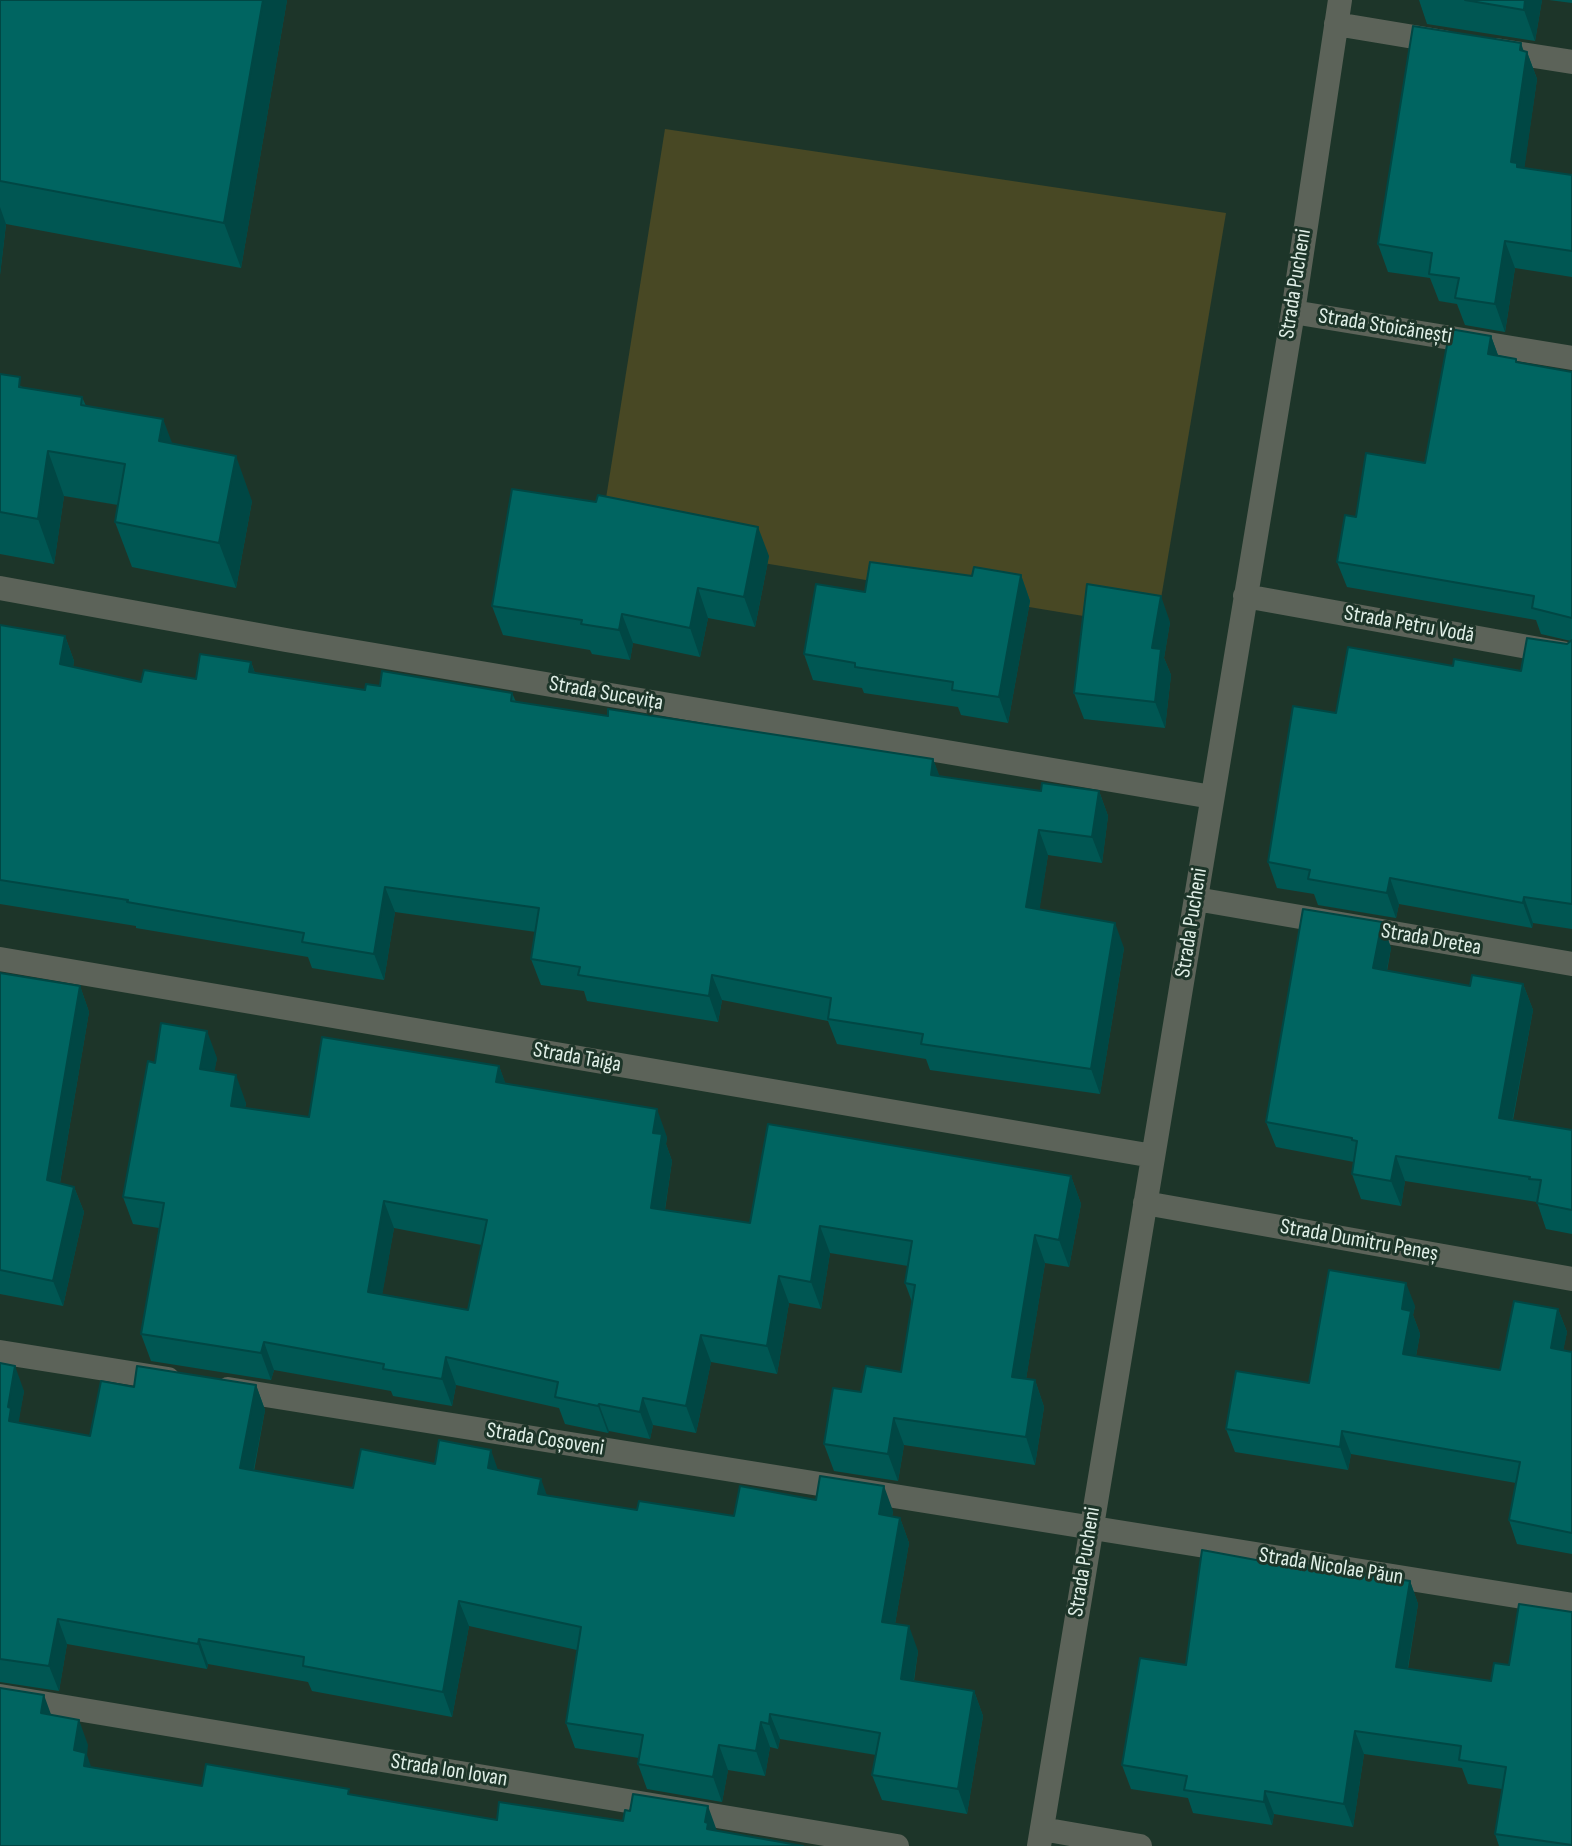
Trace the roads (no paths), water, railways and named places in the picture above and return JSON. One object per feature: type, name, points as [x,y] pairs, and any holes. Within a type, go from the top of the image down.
[{"type":"street","points":[[1338,12],[1572,62]]},
{"type":"street","name":"Strada Pucheni","points":[[1041,1838],[1293,312],[1338,12]]},
{"type":"street","name":"Strada Stoicănești","points":[[1293,312],[1572,358]]},
{"type":"street","name":"Strada Sucevița","points":[[0,588],[286,640],[1212,797]]},
{"type":"street","name":"Strada Petru Vodă","points":[[1245,596],[1572,655]]},
{"type":"street","name":"Strada Dretea","points":[[1196,899],[1572,964]]},
{"type":"street","name":"Strada Taiga","points":[[0,959],[1153,1156]]},
{"type":"street","name":"Strada Dumitru Peneș","points":[[1145,1203],[1572,1279]]},
{"type":"street","name":"Strada Coșoveni","points":[[0,1352],[1090,1528]]},
{"type":"street","name":"Strada Nicolae Păun","points":[[1090,1528],[1572,1605]]},
{"type":"street","name":"Strada Ion Iovan","points":[[0,1696],[897,1846]]},
{"type":"street","points":[[1041,1838],[1140,1846]]}]
